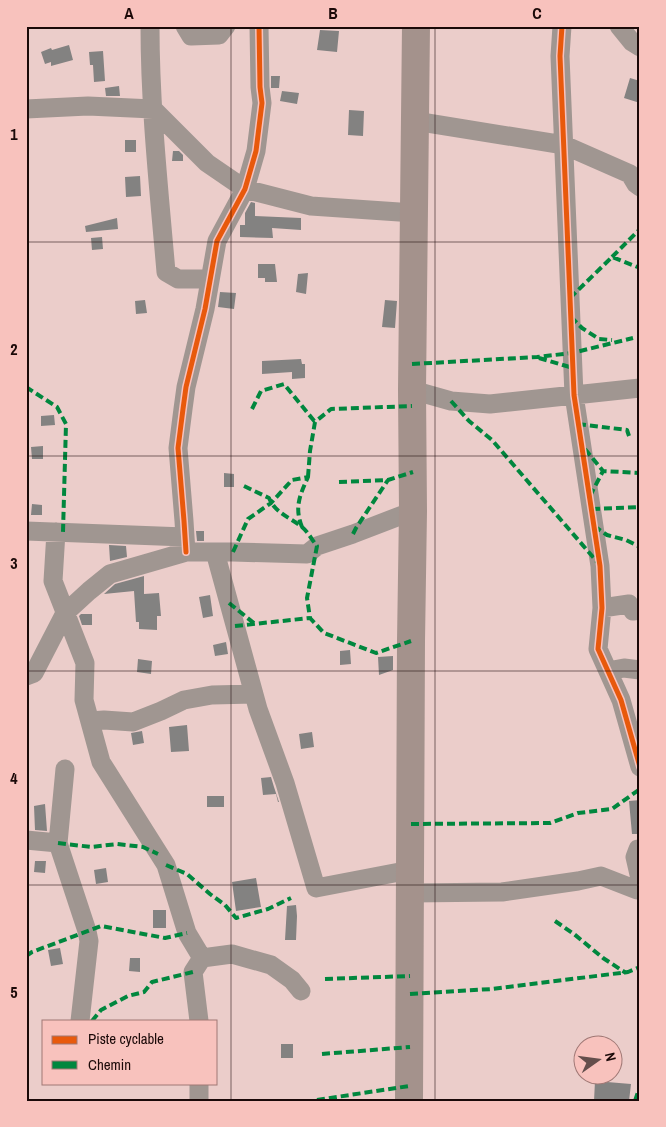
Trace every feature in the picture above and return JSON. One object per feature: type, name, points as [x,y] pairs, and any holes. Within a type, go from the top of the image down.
[{"type":"highway","points":[[409,1101],[413,511],[412,390],[416,26]]},
{"type":"street","points":[[150,26],[150,66],[166,272],[178,279],[210,279]]},
{"type":"street","points":[[185,26],[191,36],[219,35],[226,26]]},
{"type":"street","points":[[185,544],[178,448],[186,388],[205,309],[217,241],[245,189],[256,150],[262,103],[259,26]]},
{"type":"street","points":[[562,26],[560,56],[574,395],[600,566],[602,608],[598,649],[621,700],[640,767]]},
{"type":"street","points":[[619,26],[632,42],[640,48]]},
{"type":"street","points":[[26,108],[88,106],[153,108],[207,163],[245,189],[310,206],[414,213]]},
{"type":"street","points":[[415,121],[564,146],[630,174],[640,187]]},
{"type":"street","points":[[412,390],[451,401],[490,404],[640,388]]},
{"type":"street","points":[[26,531],[185,544],[215,552],[306,554],[317,546],[413,511]]},
{"type":"street","points":[[56,532],[53,581],[85,663],[84,700],[101,762],[166,865],[187,933],[202,958]]},
{"type":"street","points":[[26,676],[34,673],[65,613],[89,591],[110,574],[185,544]]},
{"type":"street","points":[[215,552],[258,709],[285,783],[316,888],[410,882],[502,892],[601,876],[637,890],[640,888]]},
{"type":"street","points":[[602,608],[629,604],[633,610],[640,610]]},
{"type":"street","points":[[608,672],[624,668],[640,670]]},
{"type":"street","points":[[90,721],[133,722],[184,700],[212,695],[254,694]]},
{"type":"street","points":[[65,769],[58,843],[89,942],[80,1020]]},
{"type":"street","points":[[26,840],[58,843]]},
{"type":"street","points":[[640,849],[638,849],[635,857],[640,879]]},
{"type":"street","points":[[199,1020],[193,972],[202,958],[232,954],[271,965],[292,980],[301,991]]},
{"type":"street","points":[[199,1084],[199,1101]]},
{"type":"building","points":[[320,30],[339,31],[337,52],[317,50]]},
{"type":"building","points":[[69,45],[73,60],[51,66],[51,62],[45,64],[41,52]]},
{"type":"building","points":[[103,51],[105,81],[94,82],[93,65],[90,65],[89,52]]},
{"type":"building","points":[[271,76],[280,76],[279,88],[271,88]]},
{"type":"building","points":[[630,78],[640,81],[640,103],[624,98]]},
{"type":"building","points":[[119,86],[120,96],[106,96],[105,88]]},
{"type":"building","points":[[282,91],[299,93],[297,104],[280,101]]},
{"type":"building","points":[[349,110],[364,111],[363,136],[348,135]]},
{"type":"building","points":[[125,140],[136,140],[136,152],[125,152]]},
{"type":"building","points":[[173,151],[179,151],[183,155],[183,161],[172,161]]},
{"type":"building","points":[[140,176],[141,196],[126,197],[125,177]]},
{"type":"building","points":[[251,202],[255,203],[255,216],[301,218],[301,230],[272,228],[273,238],[240,237],[240,225],[245,225],[245,213]]},
{"type":"building","points":[[117,218],[118,229],[86,232],[85,226]]},
{"type":"building","points":[[102,237],[103,249],[92,250],[91,238]]},
{"type":"building","points":[[258,264],[275,264],[277,282],[265,282],[265,278],[258,278]]},
{"type":"building","points":[[308,273],[306,294],[296,292],[298,274]]},
{"type":"building","points":[[220,292],[236,293],[234,309],[218,307]]},
{"type":"building","points":[[145,300],[147,313],[136,314],[135,301]]},
{"type":"building","points":[[385,300],[397,301],[395,328],[382,327]]},
{"type":"building","points":[[301,359],[302,364],[305,364],[305,378],[292,379],[292,372],[262,374],[262,361]]},
{"type":"building","points":[[54,415],[55,425],[41,426],[41,416]]},
{"type":"building","points":[[43,446],[43,459],[32,459],[31,447]]},
{"type":"building","points":[[224,473],[234,474],[234,487],[224,487]]},
{"type":"building","points":[[32,504],[42,505],[42,515],[31,515]]},
{"type":"building","points":[[196,531],[204,531],[204,541],[197,541]]},
{"type":"building","points":[[109,545],[126,546],[127,557],[110,561]]},
{"type":"building","points":[[144,576],[144,594],[159,593],[161,616],[157,616],[157,630],[139,629],[139,622],[136,622],[134,591],[104,594],[115,584]]},
{"type":"building","points":[[210,595],[213,616],[203,618],[199,597]]},
{"type":"building","points":[[81,614],[92,614],[92,625],[82,625],[79,616]]},
{"type":"building","points":[[226,642],[228,654],[215,656],[213,645]]},
{"type":"building","points":[[350,650],[351,664],[340,665],[340,651]]},
{"type":"building","points":[[393,656],[393,670],[379,675],[378,657]]},
{"type":"building","points":[[138,659],[152,661],[151,674],[137,672]]},
{"type":"building","points":[[187,725],[189,751],[171,752],[169,727]]},
{"type":"building","points":[[142,731],[144,743],[133,745],[131,733]]},
{"type":"building","points":[[312,732],[314,747],[301,749],[299,734]]},
{"type":"building","points":[[271,777],[279,802],[276,794],[263,795],[261,778]]},
{"type":"building","points":[[207,796],[224,796],[224,807],[207,807]]},
{"type":"building","points":[[640,800],[640,834],[632,834],[629,801]]},
{"type":"building","points":[[45,804],[47,831],[35,830],[34,806]]},
{"type":"building","points":[[35,861],[46,861],[45,873],[34,872]]},
{"type":"building","points":[[106,868],[108,882],[96,884],[94,870]]},
{"type":"building","points":[[256,878],[261,907],[236,911],[232,882]]},
{"type":"building","points":[[296,905],[296,940],[285,940],[287,906]]},
{"type":"building","points":[[153,910],[166,910],[166,928],[153,928]]},
{"type":"building","points":[[60,948],[63,964],[51,966],[48,950]]},
{"type":"building","points":[[130,958],[140,958],[140,972],[129,971]]},
{"type":"building","points":[[281,1044],[293,1044],[293,1058],[281,1058]]},
{"type":"building","points":[[595,1084],[631,1084],[629,1101],[594,1101]]},
{"type":"marked path","points":[[612,257],[640,229]]},
{"type":"marked path","points":[[570,298],[612,257],[640,268]]},
{"type":"marked path","points":[[571,317],[582,328],[599,339],[612,340]]},
{"type":"marked path","points":[[412,364],[537,357],[572,353],[633,338]]},
{"type":"marked path","points":[[539,358],[573,368]]},
{"type":"marked path","points":[[252,409],[261,391],[284,384],[315,422]]},
{"type":"marked path","points":[[26,387],[57,407],[66,424],[63,532]]},
{"type":"marked path","points":[[451,401],[469,421],[492,440],[599,564]]},
{"type":"marked path","points":[[308,477],[315,422],[331,409],[412,406]]},
{"type":"marked path","points":[[578,424],[627,430],[629,436]]},
{"type":"marked path","points":[[585,449],[603,471],[640,473]]},
{"type":"marked path","points":[[590,496],[603,471]]},
{"type":"marked path","points":[[339,482],[388,480],[413,472]]},
{"type":"marked path","points":[[233,552],[248,519],[271,503],[292,480],[308,477],[300,495],[298,507],[302,527]]},
{"type":"marked path","points":[[353,534],[388,480]]},
{"type":"marked path","points":[[244,486],[269,498],[275,508],[304,529],[317,546],[307,598],[310,618],[324,633],[376,653],[411,641]]},
{"type":"marked path","points":[[592,509],[640,507]]},
{"type":"marked path","points":[[594,526],[607,535],[626,540],[640,547]]},
{"type":"marked path","points":[[229,603],[255,624]]},
{"type":"marked path","points":[[235,626],[310,618]]},
{"type":"marked path","points":[[411,824],[550,823],[578,813],[612,809],[640,789]]},
{"type":"marked path","points":[[58,843],[91,847],[117,844],[143,847],[158,854]]},
{"type":"marked path","points":[[166,865],[187,874],[225,905],[236,918],[268,909],[291,898]]},
{"type":"marked path","points":[[555,921],[626,973]]},
{"type":"marked path","points":[[26,956],[101,926],[165,938],[187,933]]},
{"type":"marked path","points":[[410,994],[492,989],[628,972],[640,967]]},
{"type":"marked path","points":[[93,1020],[101,1010],[128,996],[144,992],[152,982],[193,972]]},
{"type":"marked path","points":[[325,979],[410,976]]},
{"type":"marked path","points":[[322,1054],[410,1047]]},
{"type":"marked path","points":[[317,1100],[409,1086]]},
{"type":"marked path","points":[[635,1101],[640,1086]]},
{"type":"cycle path","points":[[186,552],[178,448],[186,387],[205,309],[217,241],[245,189],[256,151],[262,103],[259,26]]},
{"type":"cycle path","points":[[562,26],[560,56],[574,395],[600,566],[602,608],[598,649],[621,700],[640,767]]}]
